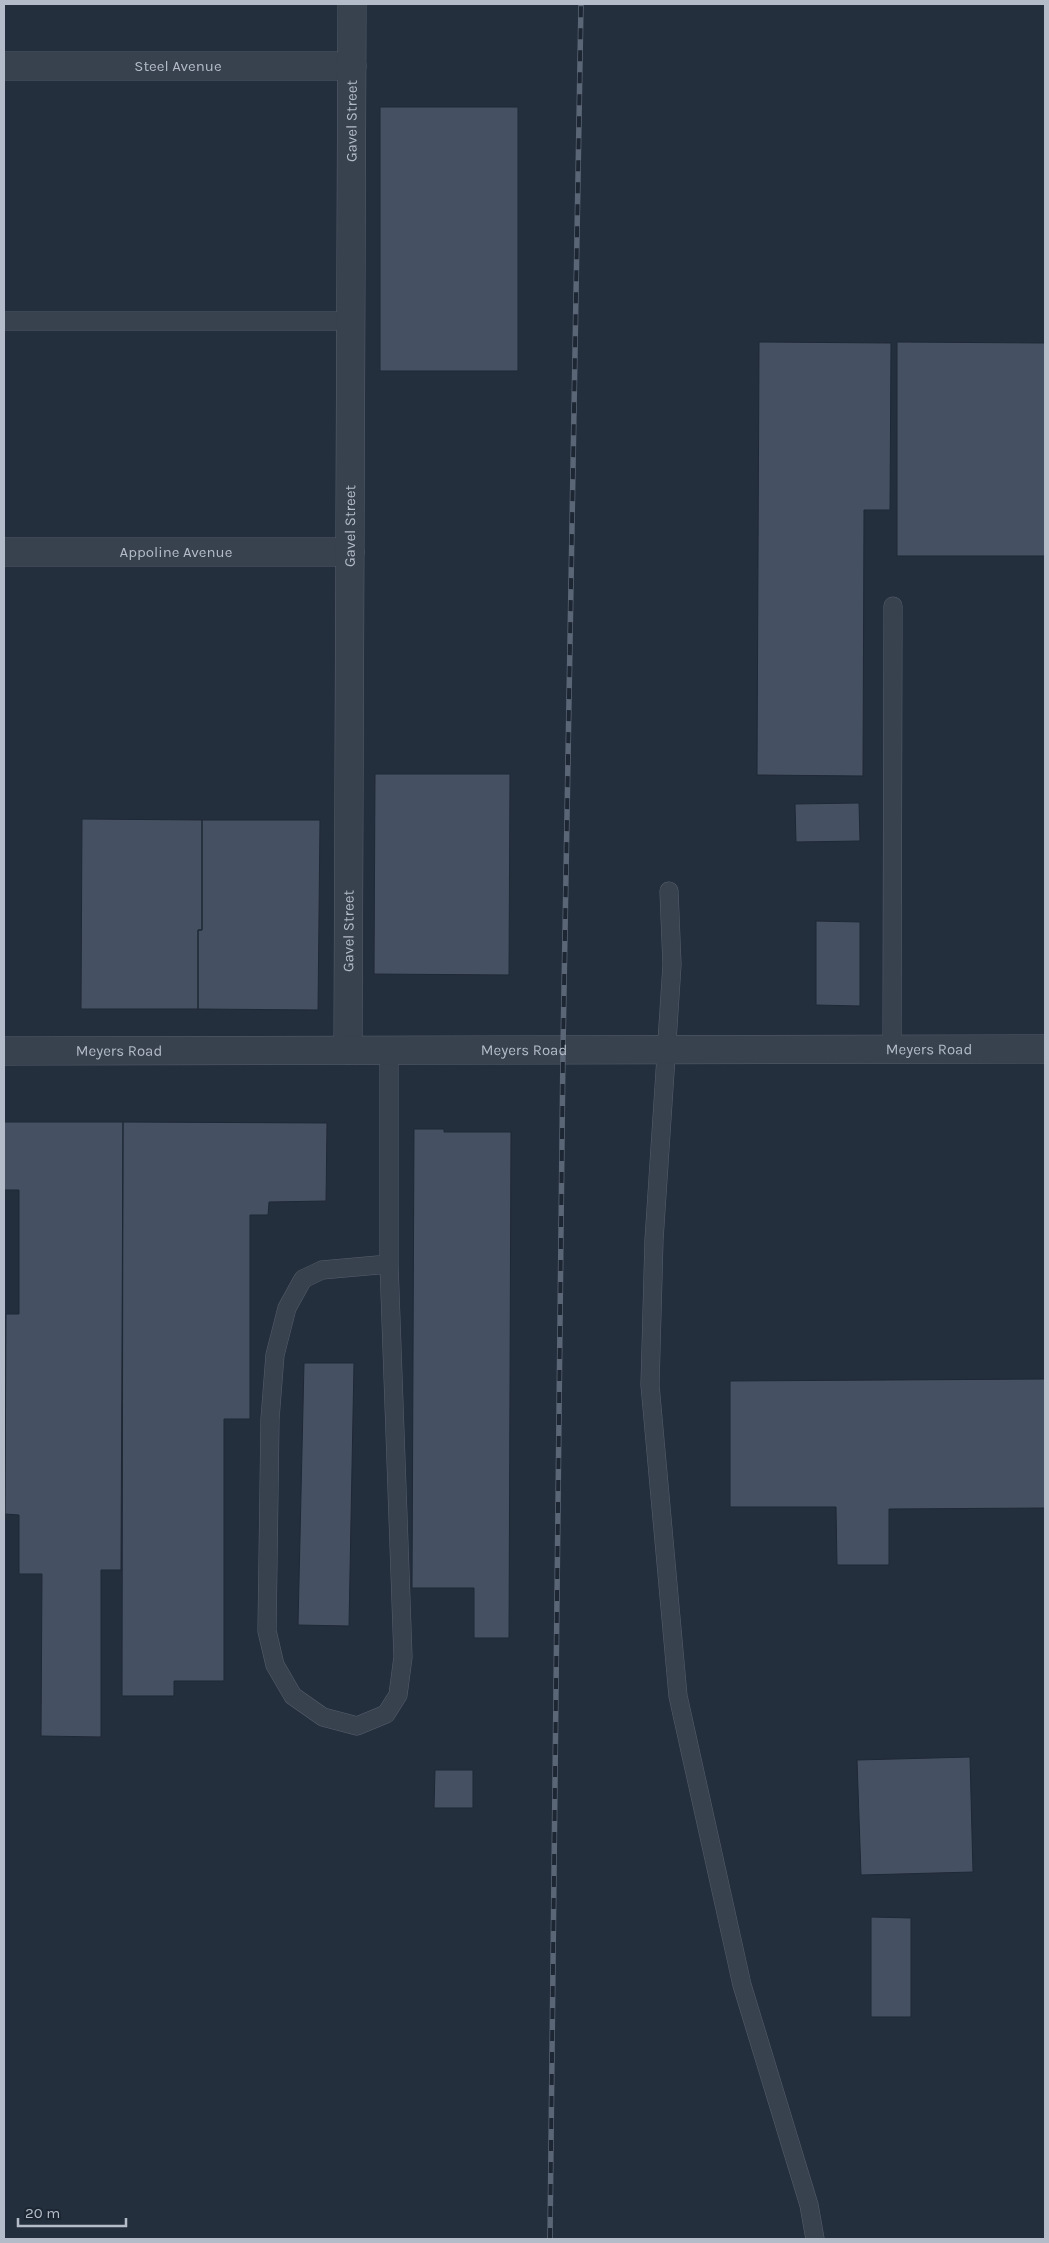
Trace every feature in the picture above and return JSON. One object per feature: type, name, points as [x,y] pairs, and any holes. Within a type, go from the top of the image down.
[{"type":"street","name":"Gavel Street","points":[[348,1050],[352,4]]},
{"type":"street","name":"Steel Avenue","points":[[4,66],[352,66]]},
{"type":"street","name":"Appoline Avenue","points":[[4,552],[350,552]]},
{"type":"street","name":"Meyers Road","points":[[4,1051],[1045,1049]]},
{"type":"lane","points":[[4,321],[351,322]]},
{"type":"lane","points":[[892,1049],[893,606]]},
{"type":"lane","points":[[669,891],[672,965],[654,1240],[650,1385],[678,1696],[742,1985],[809,2205],[815,2239]]},
{"type":"lane","points":[[389,1050],[389,1264],[403,1658],[398,1695],[386,1714],[357,1726],[323,1717],[294,1696],[275,1664],[267,1630],[271,1410],[275,1355],[287,1308],[303,1279],[322,1270],[389,1264]]},
{"type":"building","points":[[380,107],[518,107],[518,371],[380,371]]},
{"type":"building","points":[[759,342],[891,343],[890,510],[864,510],[863,776],[757,775]]},
{"type":"building","points":[[897,342],[1045,343],[1045,556],[897,556]]},
{"type":"building","points":[[375,774],[510,774],[509,975],[374,974]]},
{"type":"building","points":[[859,803],[860,841],[796,842],[795,804]]},
{"type":"building","points":[[82,819],[202,820],[202,930],[198,930],[198,1009],[81,1009]]},
{"type":"building","points":[[202,820],[320,820],[318,1010],[198,1009],[198,930],[202,930]]},
{"type":"building","points":[[816,921],[860,922],[860,1006],[816,1005]]},
{"type":"building","points":[[4,1122],[123,1122],[121,1570],[101,1570],[101,1737],[41,1736],[42,1574],[19,1574],[19,1515],[5,1514],[6,1314],[19,1314],[19,1190],[4,1190]]},
{"type":"building","points":[[123,1122],[327,1123],[326,1201],[269,1202],[268,1215],[250,1215],[250,1419],[224,1419],[224,1681],[174,1681],[174,1696],[122,1696]]},
{"type":"building","points":[[414,1129],[444,1129],[444,1132],[511,1132],[509,1638],[474,1638],[474,1588],[412,1588]]},
{"type":"building","points":[[304,1363],[354,1363],[349,1626],[298,1625]]},
{"type":"building","points":[[1045,1379],[1045,1508],[889,1509],[889,1565],[837,1565],[836,1507],[730,1507],[730,1381]]},
{"type":"building","points":[[970,1757],[973,1872],[861,1875],[857,1760]]},
{"type":"building","points":[[435,1770],[473,1770],[473,1808],[434,1808]]},
{"type":"building","points":[[871,1917],[911,1918],[911,2017],[871,2017]]},
{"type":"railway","points":[[550,2239],[563,1049],[581,4]]}]
